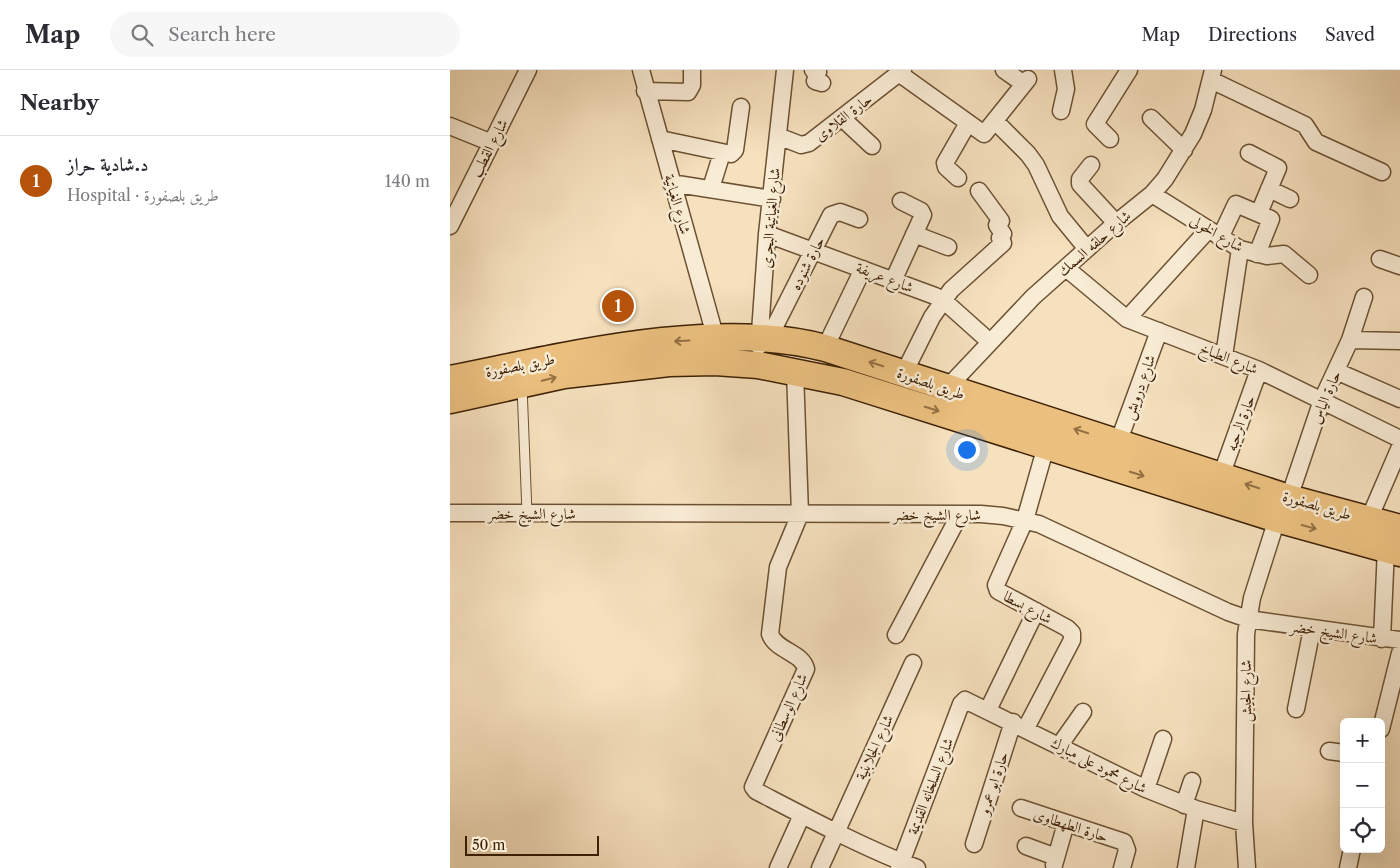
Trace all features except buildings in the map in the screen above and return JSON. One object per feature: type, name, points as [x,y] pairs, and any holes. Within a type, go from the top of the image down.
[{"type":"main road","name":"طريق بلصفورة","points":[[450,378],[606,349],[716,339],[765,338],[825,348],[1221,476],[1283,508],[1369,519],[1395,543]]},
{"type":"main road","name":"طريق بلصفورة","points":[[450,400],[564,376],[669,363],[714,362],[795,371],[843,382],[1046,446],[1283,508],[1395,543]]},
{"type":"street","name":"شارع القطب","points":[[450,226],[456,197],[492,143],[528,70]]},
{"type":"street","name":"شارع الغياتية","points":[[640,70],[716,339]]},
{"type":"street","points":[[645,91],[684,94],[688,92],[692,85],[692,70]]},
{"type":"street","name":"شارع الغياتية البحرى","points":[[758,366],[765,338],[767,234],[784,70]]},
{"type":"street","points":[[902,72],[984,134],[1026,82],[1004,70]]},
{"type":"street","points":[[1061,111],[1066,96],[1063,70]]},
{"type":"street","points":[[1110,139],[1095,124],[1129,70]]},
{"type":"street","name":"حارة القلاوى","points":[[778,136],[801,145],[806,144],[902,72]]},
{"type":"street","points":[[1212,75],[1305,125],[1316,142],[1382,172]]},
{"type":"street","name":"شارع حلقه السمك","points":[[947,388],[1033,297],[1116,223],[1152,194],[1165,180],[1184,150],[1203,110],[1212,75]]},
{"type":"street","points":[[660,139],[731,154],[735,150],[741,107]]},
{"type":"street","points":[[842,118],[872,146]]},
{"type":"street","points":[[1152,118],[1184,150]]},
{"type":"street","points":[[995,121],[1032,160],[1060,216],[1087,249]]},
{"type":"street","points":[[958,178],[946,167],[945,163],[968,123]]},
{"type":"street","points":[[450,126],[492,143]]},
{"type":"street","points":[[710,188],[722,153]]},
{"type":"street","points":[[1249,153],[1278,168],[1258,213]]},
{"type":"street","points":[[1091,165],[1080,179],[1080,184],[1116,223]]},
{"type":"street","points":[[671,183],[772,199]]},
{"type":"street","points":[[1269,189],[1290,199]]},
{"type":"street","points":[[904,374],[932,317],[943,300],[959,281],[1003,243],[1000,238],[1003,234],[997,225],[1000,220],[979,191]]},
{"type":"street","name":"شارع الخولى","points":[[1152,194],[1240,249],[1270,256],[1284,254],[1309,275]]},
{"type":"street","points":[[893,281],[923,213],[901,201]]},
{"type":"street","points":[[1127,319],[1214,234],[1236,204],[1272,221],[1257,254]]},
{"type":"street","name":"حارة شنوده","points":[[765,338],[833,213],[840,212],[859,219]]},
{"type":"street","name":"شارع عريفة","points":[[767,234],[943,300],[990,342]]},
{"type":"street","points":[[914,234],[948,247]]},
{"type":"street","points":[[1224,356],[1240,249]]},
{"type":"street","points":[[1380,260],[1400,266]]},
{"type":"street","name":"شارع الطباخ","points":[[1066,268],[1127,319],[1259,370],[1400,439]]},
{"type":"street","points":[[825,348],[863,269]]},
{"type":"street","name":"حارة الياس","points":[[1283,508],[1322,400],[1350,340],[1364,297]]},
{"type":"street","name":"شارع درويش","points":[[1118,443],[1159,331]]},
{"type":"street","points":[[1350,340],[1400,341]]},
{"type":"street","name":"حارة الرحبه","points":[[1221,476],[1259,370]]},
{"type":"street","name":"شارع الوسطانى","points":[[795,371],[800,514],[778,567],[770,634],[776,643],[801,660],[806,669],[753,787],[756,791],[900,865],[917,868]]},
{"type":"street","points":[[1336,372],[1400,399]]},
{"type":"street","name":"شارع بسطا","points":[[1019,725],[1073,636],[1068,628],[996,588],[1026,520],[1046,446]]},
{"type":"street","points":[[1369,519],[1396,467],[1400,447]]},
{"type":"street","name":"شارع الجيش","points":[[1248,868],[1244,823],[1246,634],[1252,598],[1283,508]]},
{"type":"street","name":"شارع الشيخ خضر","points":[[450,513],[960,514],[1004,516],[1039,524],[1228,612],[1248,619],[1400,640]]},
{"type":"street","points":[[896,635],[960,514]]},
{"type":"street","points":[[1382,639],[1395,543]]},
{"type":"street","points":[[988,710],[1036,611]]},
{"type":"street","points":[[1296,709],[1312,629]]},
{"type":"street","points":[[1384,718],[1400,653]]},
{"type":"street","name":"شارع الجلابنية","points":[[820,868],[913,663]]},
{"type":"street","name":"شارع محمود على مبارك","points":[[961,704],[968,699],[1146,789],[1190,807],[1244,823]]},
{"type":"street","name":"شارع السلخانه القديمة","points":[[900,865],[961,704]]},
{"type":"street","points":[[1059,746],[1083,712]]},
{"type":"street","name":"حارة ابو عمرو","points":[[974,844],[1019,725]]},
{"type":"street","points":[[1146,789],[1163,739]]},
{"type":"street","points":[[1186,868],[1192,781]]},
{"type":"street","name":"حارة الطهطاوى","points":[[1020,808],[1124,842],[1126,850],[1122,868]]},
{"type":"street","points":[[778,868],[802,815]]},
{"type":"street","points":[[1026,846],[1055,861],[1066,823]]},
{"type":"street","points":[[1348,868],[1351,853]]},
{"type":"lane","points":[[522,386],[527,513]]},
{"type":"place","name":"د.شادية حراز","points":[[618,306]]}]
